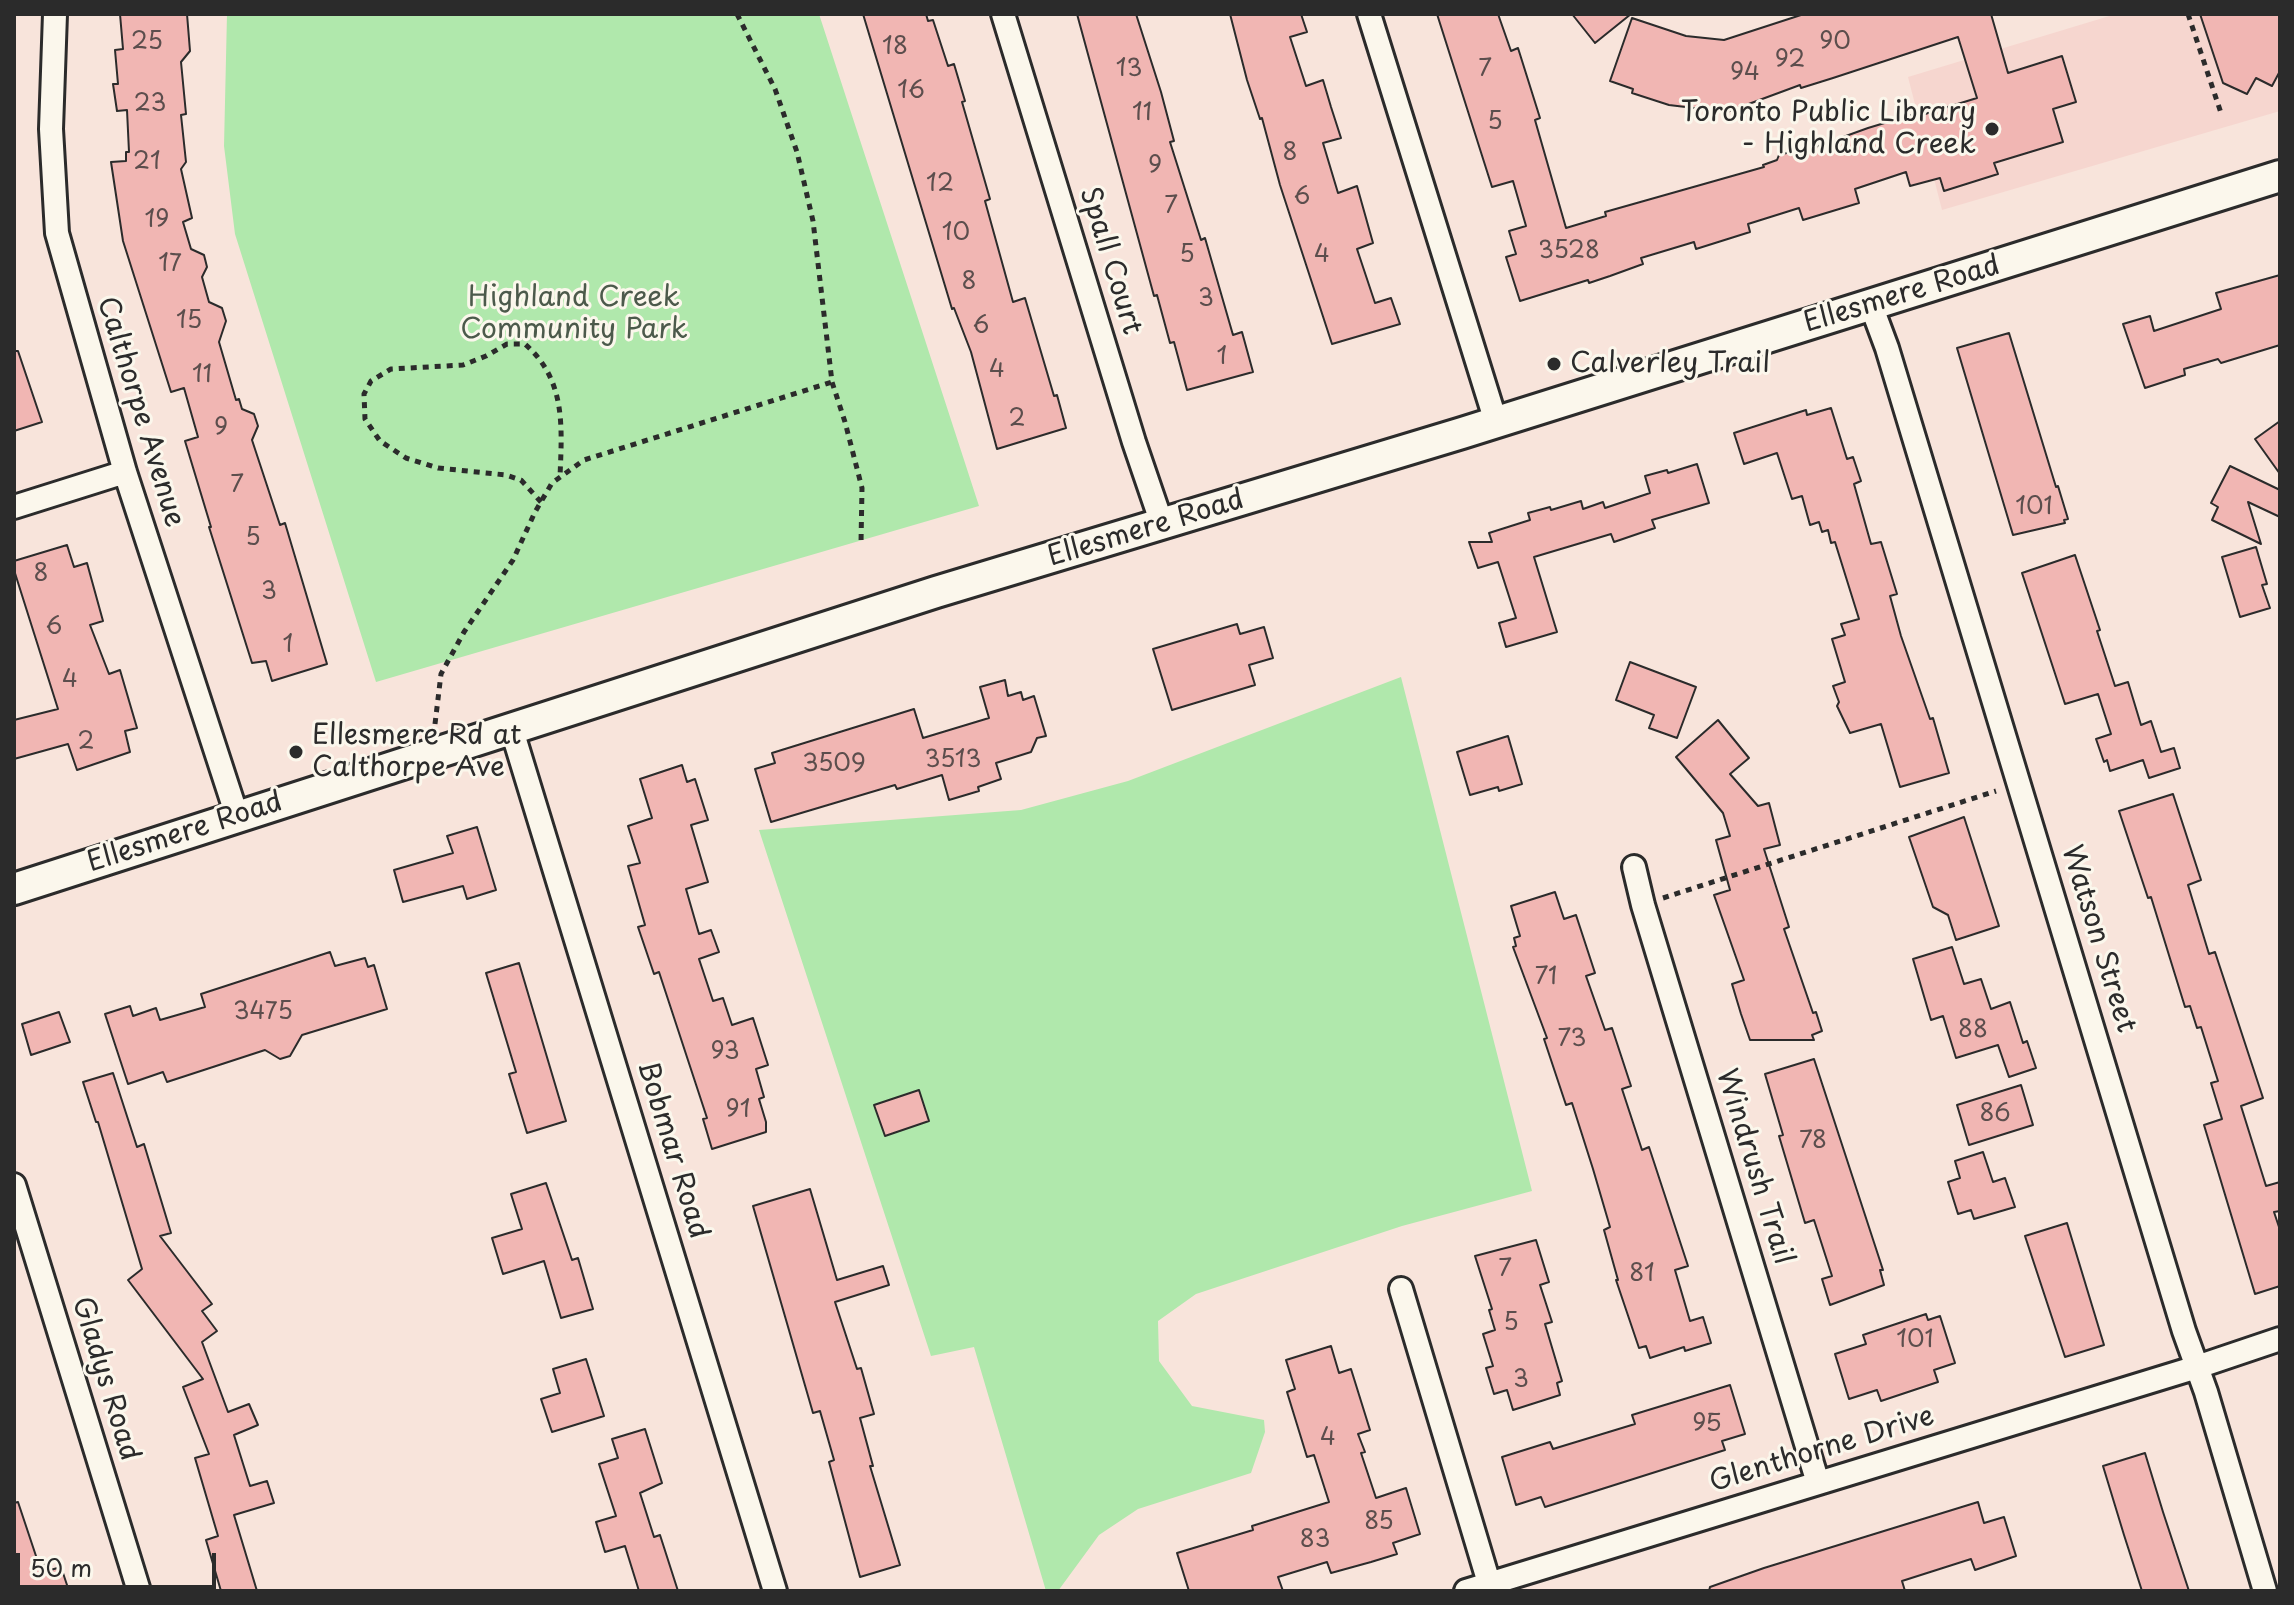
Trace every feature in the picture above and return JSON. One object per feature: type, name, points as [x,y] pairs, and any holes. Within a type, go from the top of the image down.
[{"type":"main road","name":"Ellesmere Road","points":[[14,889],[936,592],[1496,422],[2280,176]]},
{"type":"street","name":"Calthorpe Avenue","points":[[55,14],[51,129],[57,233],[125,472],[237,816]]},
{"type":"street","name":"Spall Court","points":[[1003,14],[1129,427],[1162,524]]},
{"type":"street","points":[[1369,14],[1496,422]]},
{"type":"street","name":"Watson Street","points":[[1871,305],[1887,348],[2174,1301],[2265,1591]]},
{"type":"street","points":[[14,507],[125,472]]},
{"type":"street","name":"Bobmar Road","points":[[511,727],[775,1591]]},
{"type":"street","name":"Windrush Trail","points":[[1634,867],[1818,1483]]},
{"type":"street","name":"Gladys Road","points":[[14,1185],[139,1591]]},
{"type":"street","points":[[1401,1289],[1489,1583]]},
{"type":"street","name":"Glenthorne Drive","points":[[1466,1591],[2280,1339]]},
{"type":"path","points":[[737,14],[775,89],[797,152],[813,221],[832,382],[862,488],[861,543]]},
{"type":"path","points":[[2188,14],[2222,116]]},
{"type":"path","points":[[541,502],[521,480],[506,475],[438,468],[406,458],[380,441],[365,419],[364,394],[371,381],[391,369],[463,365],[507,344],[525,344],[541,358],[556,390],[562,422],[559,478]]},
{"type":"path","points":[[432,752],[441,674],[464,632],[513,560],[552,483],[584,460],[832,382]]},
{"type":"path","points":[[1643,905],[2020,784]]},
{"type":"shaded area","points":[[2116,14],[2280,14],[2280,111],[1942,210],[1908,77]]},
{"type":"green space","name":"Highland Creek Community Park","points":[[227,14],[819,14],[979,506],[376,682],[235,234],[224,146]]},
{"type":"green space","points":[[1401,677],[1532,1191],[1402,1226],[1196,1294],[1158,1321],[1159,1361],[1192,1406],[1264,1420],[1265,1432],[1251,1473],[1138,1509],[1099,1535],[1058,1591],[1046,1591],[974,1347],[931,1356],[759,830],[1021,810],[1128,781]]},
{"type":"building","points":[[120,14],[187,14],[190,51],[181,62],[186,114],[181,115],[186,162],[181,169],[192,218],[183,222],[191,249],[204,255],[207,267],[202,277],[209,302],[222,308],[226,321],[219,342],[236,400],[239,399],[242,409],[254,414],[258,426],[252,440],[280,525],[285,523],[327,664],[272,681],[266,661],[252,663],[185,441],[198,437],[184,388],[171,392],[123,241],[111,162],[126,161],[126,152],[129,152],[127,110],[117,111],[113,84],[118,84],[115,50],[123,49]]},
{"type":"building","points":[[863,14],[926,14],[928,21],[933,20],[948,66],[954,64],[965,101],[962,102],[990,199],[985,201],[1013,302],[1025,298],[1066,428],[997,449],[971,352],[952,309]]},
{"type":"building","points":[[1077,14],[1136,14],[1161,92],[1174,141],[1170,142],[1201,240],[1205,238],[1233,335],[1242,332],[1253,372],[1187,390],[1174,342],[1170,343],[1157,295],[1154,296]]},
{"type":"building","points":[[1230,14],[1301,14],[1307,32],[1290,37],[1306,86],[1323,80],[1341,138],[1323,143],[1338,193],[1357,186],[1373,243],[1357,249],[1375,303],[1391,298],[1400,324],[1332,344],[1280,185],[1262,118],[1247,80]]},
{"type":"building","points":[[1437,14],[1498,14],[1511,51],[1518,48],[1540,118],[1535,120],[1566,228],[1606,216],[1605,212],[1764,167],[1777,160],[1779,155],[1796,154],[1868,128],[1977,98],[1958,37],[1801,88],[1800,85],[1727,112],[1669,105],[1632,93],[1633,89],[1610,81],[1632,18],[1686,36],[1724,40],[1804,14],[1991,14],[2008,73],[2062,56],[2076,102],[2053,109],[2063,142],[1994,163],[1998,174],[1944,191],[1940,178],[1910,186],[1906,172],[1855,189],[1859,203],[1803,220],[1799,208],[1748,224],[1750,232],[1696,249],[1694,242],[1641,258],[1643,264],[1610,276],[1520,301],[1506,257],[1516,254],[1509,231],[1526,226],[1513,181],[1492,187]]},
{"type":"building","points":[[1572,14],[1631,14],[1595,43]]},
{"type":"building","points":[[2200,14],[2280,14],[2280,71],[2272,86],[2256,78],[2247,94],[2223,83]]},
{"type":"building","points":[[2280,275],[2280,345],[2221,363],[2218,359],[2184,369],[2185,375],[2145,388],[2123,324],[2150,316],[2154,331],[2221,309],[2216,293]]},
{"type":"building","points":[[2009,333],[2068,519],[2064,520],[2065,523],[2013,535],[1957,348]]},
{"type":"building","points":[[14,351],[18,351],[42,422],[14,431]]},
{"type":"building","points":[[1831,408],[1847,459],[1853,457],[1861,481],[1854,484],[1871,544],[1881,542],[1897,594],[1890,596],[1901,636],[1930,719],[1933,718],[1949,773],[1900,787],[1881,724],[1850,733],[1837,706],[1839,702],[1833,686],[1845,682],[1832,639],[1845,635],[1841,624],[1859,619],[1835,542],[1831,543],[1828,530],[1822,532],[1819,522],[1810,525],[1802,496],[1792,499],[1777,453],[1744,464],[1734,433],[1806,410],[1807,415]]},
{"type":"building","points":[[2280,421],[2280,474],[2255,439]]},
{"type":"building","points":[[1697,464],[1709,503],[1652,520],[1655,528],[1614,542],[1611,534],[1534,557],[1557,632],[1506,647],[1499,623],[1516,618],[1498,562],[1478,568],[1469,542],[1492,542],[1489,533],[1530,520],[1528,513],[1550,507],[1551,510],[1581,501],[1583,509],[1603,502],[1605,508],[1650,493],[1645,476]]},
{"type":"building","points":[[2230,466],[2280,490],[2280,517],[2248,502],[2261,544],[2212,520],[2218,507],[2211,503]]},
{"type":"building","points":[[67,545],[74,567],[87,563],[103,621],[90,625],[109,674],[120,670],[137,728],[125,731],[130,752],[77,770],[68,744],[14,759],[14,720],[58,709],[14,570],[14,561]]},
{"type":"building","points":[[2256,547],[2267,584],[2262,585],[2270,608],[2240,617],[2222,557]]},
{"type":"building","points":[[2075,555],[2115,686],[2128,682],[2141,725],[2151,721],[2161,752],[2174,748],[2180,768],[2149,778],[2143,760],[2110,771],[2096,739],[2111,734],[2098,694],[2065,704],[2022,573]]},
{"type":"building","points":[[1237,624],[1240,634],[1264,627],[1273,658],[1249,665],[1255,685],[1172,710],[1153,649]]},
{"type":"building","points":[[1630,662],[1696,687],[1677,738],[1649,728],[1654,715],[1616,700]]},
{"type":"building","points":[[1005,680],[1008,696],[1021,692],[1023,700],[1034,696],[1046,736],[1037,738],[1031,752],[996,763],[1001,779],[978,787],[979,791],[949,800],[942,775],[897,789],[895,785],[771,822],[755,769],[775,763],[772,753],[914,709],[923,738],[989,718],[980,687]]},
{"type":"building","points":[[1718,720],[1749,758],[1730,774],[1758,806],[1769,803],[1780,845],[1764,849],[1789,927],[1784,929],[1822,1031],[1812,1035],[1814,1040],[1750,1040],[1732,984],[1744,980],[1714,895],[1730,890],[1716,840],[1730,836],[1723,813],[1676,757]]},
{"type":"building","points":[[1508,736],[1522,784],[1470,795],[1457,752]]},
{"type":"building","points":[[682,765],[687,782],[695,779],[708,820],[691,825],[708,882],[686,889],[699,934],[711,930],[719,952],[699,959],[713,1001],[723,998],[732,1025],[753,1018],[768,1065],[756,1069],[764,1097],[759,1099],[766,1132],[712,1149],[703,1119],[707,1118],[659,972],[654,974],[638,927],[645,925],[628,866],[640,863],[628,826],[652,818],[640,779]]},
{"type":"building","points":[[2173,794],[2201,880],[2188,885],[2209,954],[2215,952],[2263,1098],[2241,1106],[2266,1186],[2280,1182],[2280,1211],[2274,1212],[2280,1230],[2280,1286],[2255,1294],[2204,1125],[2222,1119],[2211,1083],[2218,1081],[2201,1027],[2197,1028],[2190,1006],[2185,1007],[2151,897],[2148,898],[2119,811]]},
{"type":"building","points":[[1964,817],[1999,926],[1956,940],[1948,915],[1933,907],[1909,837]]},
{"type":"building","points":[[477,827],[496,890],[467,899],[463,886],[403,902],[394,870],[453,853],[447,836]]},
{"type":"building","points":[[1555,892],[1564,919],[1576,915],[1595,973],[1586,976],[1605,1030],[1612,1028],[1631,1086],[1622,1089],[1642,1150],[1649,1147],[1688,1266],[1675,1270],[1690,1321],[1703,1317],[1711,1343],[1685,1351],[1684,1347],[1650,1358],[1646,1346],[1639,1348],[1616,1280],[1604,1230],[1610,1227],[1593,1169],[1572,1103],[1566,1105],[1544,1039],[1547,1038],[1513,947],[1516,946],[1514,938],[1520,936],[1511,906]]},
{"type":"building","points":[[1952,947],[1964,984],[1981,979],[1991,1009],[2010,1002],[2023,1043],[2027,1041],[2036,1068],[2009,1077],[1998,1045],[1956,1058],[1943,1016],[1931,1020],[1913,959]]},
{"type":"building","points":[[330,952],[335,966],[365,958],[368,967],[374,965],[387,1009],[302,1035],[290,1056],[280,1059],[265,1050],[167,1082],[163,1072],[128,1084],[105,1014],[130,1006],[133,1016],[156,1008],[160,1020],[205,1007],[201,994]]},
{"type":"building","points":[[519,963],[566,1121],[527,1133],[509,1074],[516,1072],[486,973]]},
{"type":"building","points":[[59,1012],[70,1042],[31,1055],[22,1024]]},
{"type":"building","points":[[1814,1059],[1883,1270],[1880,1270],[1884,1285],[1830,1305],[1822,1279],[1832,1276],[1814,1220],[1805,1223],[1779,1136],[1783,1135],[1765,1074]]},
{"type":"building","points":[[113,1073],[137,1147],[144,1144],[171,1233],[160,1236],[212,1304],[202,1311],[217,1331],[202,1342],[228,1412],[249,1404],[258,1425],[234,1435],[250,1486],[267,1481],[274,1503],[234,1515],[257,1591],[221,1591],[206,1540],[218,1536],[195,1458],[209,1454],[183,1387],[203,1379],[128,1280],[142,1269],[83,1082]]},
{"type":"building","points":[[2021,1085],[2033,1125],[1969,1145],[1957,1105]]},
{"type":"building","points":[[919,1090],[929,1121],[885,1136],[874,1105]]},
{"type":"building","points":[[1983,1152],[1993,1182],[2005,1178],[2015,1207],[1974,1219],[1971,1210],[1958,1214],[1948,1182],[1960,1178],[1955,1161]]},
{"type":"building","points":[[546,1183],[572,1260],[578,1258],[593,1309],[561,1318],[544,1261],[503,1274],[492,1238],[522,1229],[511,1194]]},
{"type":"building","points":[[810,1189],[837,1280],[883,1266],[889,1285],[835,1302],[857,1369],[861,1368],[874,1414],[860,1418],[873,1466],[870,1466],[900,1565],[860,1577],[829,1462],[834,1460],[820,1411],[813,1413],[753,1206]]},
{"type":"building","points":[[2067,1223],[2104,1345],[2065,1357],[2025,1236]]},
{"type":"building","points":[[1536,1240],[1549,1282],[1540,1285],[1552,1322],[1545,1324],[1562,1381],[1557,1383],[1560,1395],[1513,1410],[1507,1390],[1494,1394],[1486,1368],[1493,1366],[1483,1334],[1495,1330],[1489,1310],[1492,1309],[1475,1256]]},
{"type":"building","points":[[1926,1314],[1928,1320],[1940,1316],[1955,1363],[1934,1370],[1938,1382],[1881,1401],[1877,1390],[1849,1399],[1835,1354],[1866,1344],[1863,1335]]},
{"type":"building","points":[[1331,1346],[1339,1373],[1351,1369],[1370,1430],[1358,1434],[1376,1498],[1406,1488],[1420,1534],[1393,1543],[1397,1554],[1371,1562],[1331,1573],[1327,1562],[1278,1577],[1283,1591],[1189,1591],[1177,1553],[1329,1502],[1314,1455],[1307,1457],[1287,1392],[1295,1389],[1286,1360]]},
{"type":"building","points":[[586,1359],[604,1416],[552,1432],[541,1399],[560,1393],[553,1369]]},
{"type":"building","points":[[1730,1385],[1745,1434],[1722,1441],[1725,1450],[1545,1507],[1541,1497],[1516,1505],[1502,1457],[1550,1442],[1553,1449],[1635,1424],[1632,1415]]},
{"type":"building","points":[[645,1429],[662,1483],[640,1493],[654,1537],[660,1535],[678,1591],[639,1591],[625,1546],[605,1552],[596,1522],[616,1516],[599,1464],[618,1458],[612,1439]]},
{"type":"building","points":[[2145,1453],[2189,1591],[2142,1591],[2124,1535],[2103,1466]]},
{"type":"building","points":[[18,1502],[37,1559],[42,1558],[47,1571],[61,1567],[69,1591],[14,1591],[14,1503]]},
{"type":"building","points":[[1978,1502],[1984,1523],[2004,1517],[2016,1556],[1975,1570],[1971,1559],[1902,1581],[1905,1591],[1709,1591],[1710,1587],[1764,1568]]},
{"type":"place","name":"Toronto Public Library - Highland Creek","points":[[1992,129]]},
{"type":"place","name":"Calverley Trail","points":[[1554,364]]},
{"type":"place","name":"Ellesmere Rd at Calthorpe Ave","points":[[296,752]]}]
